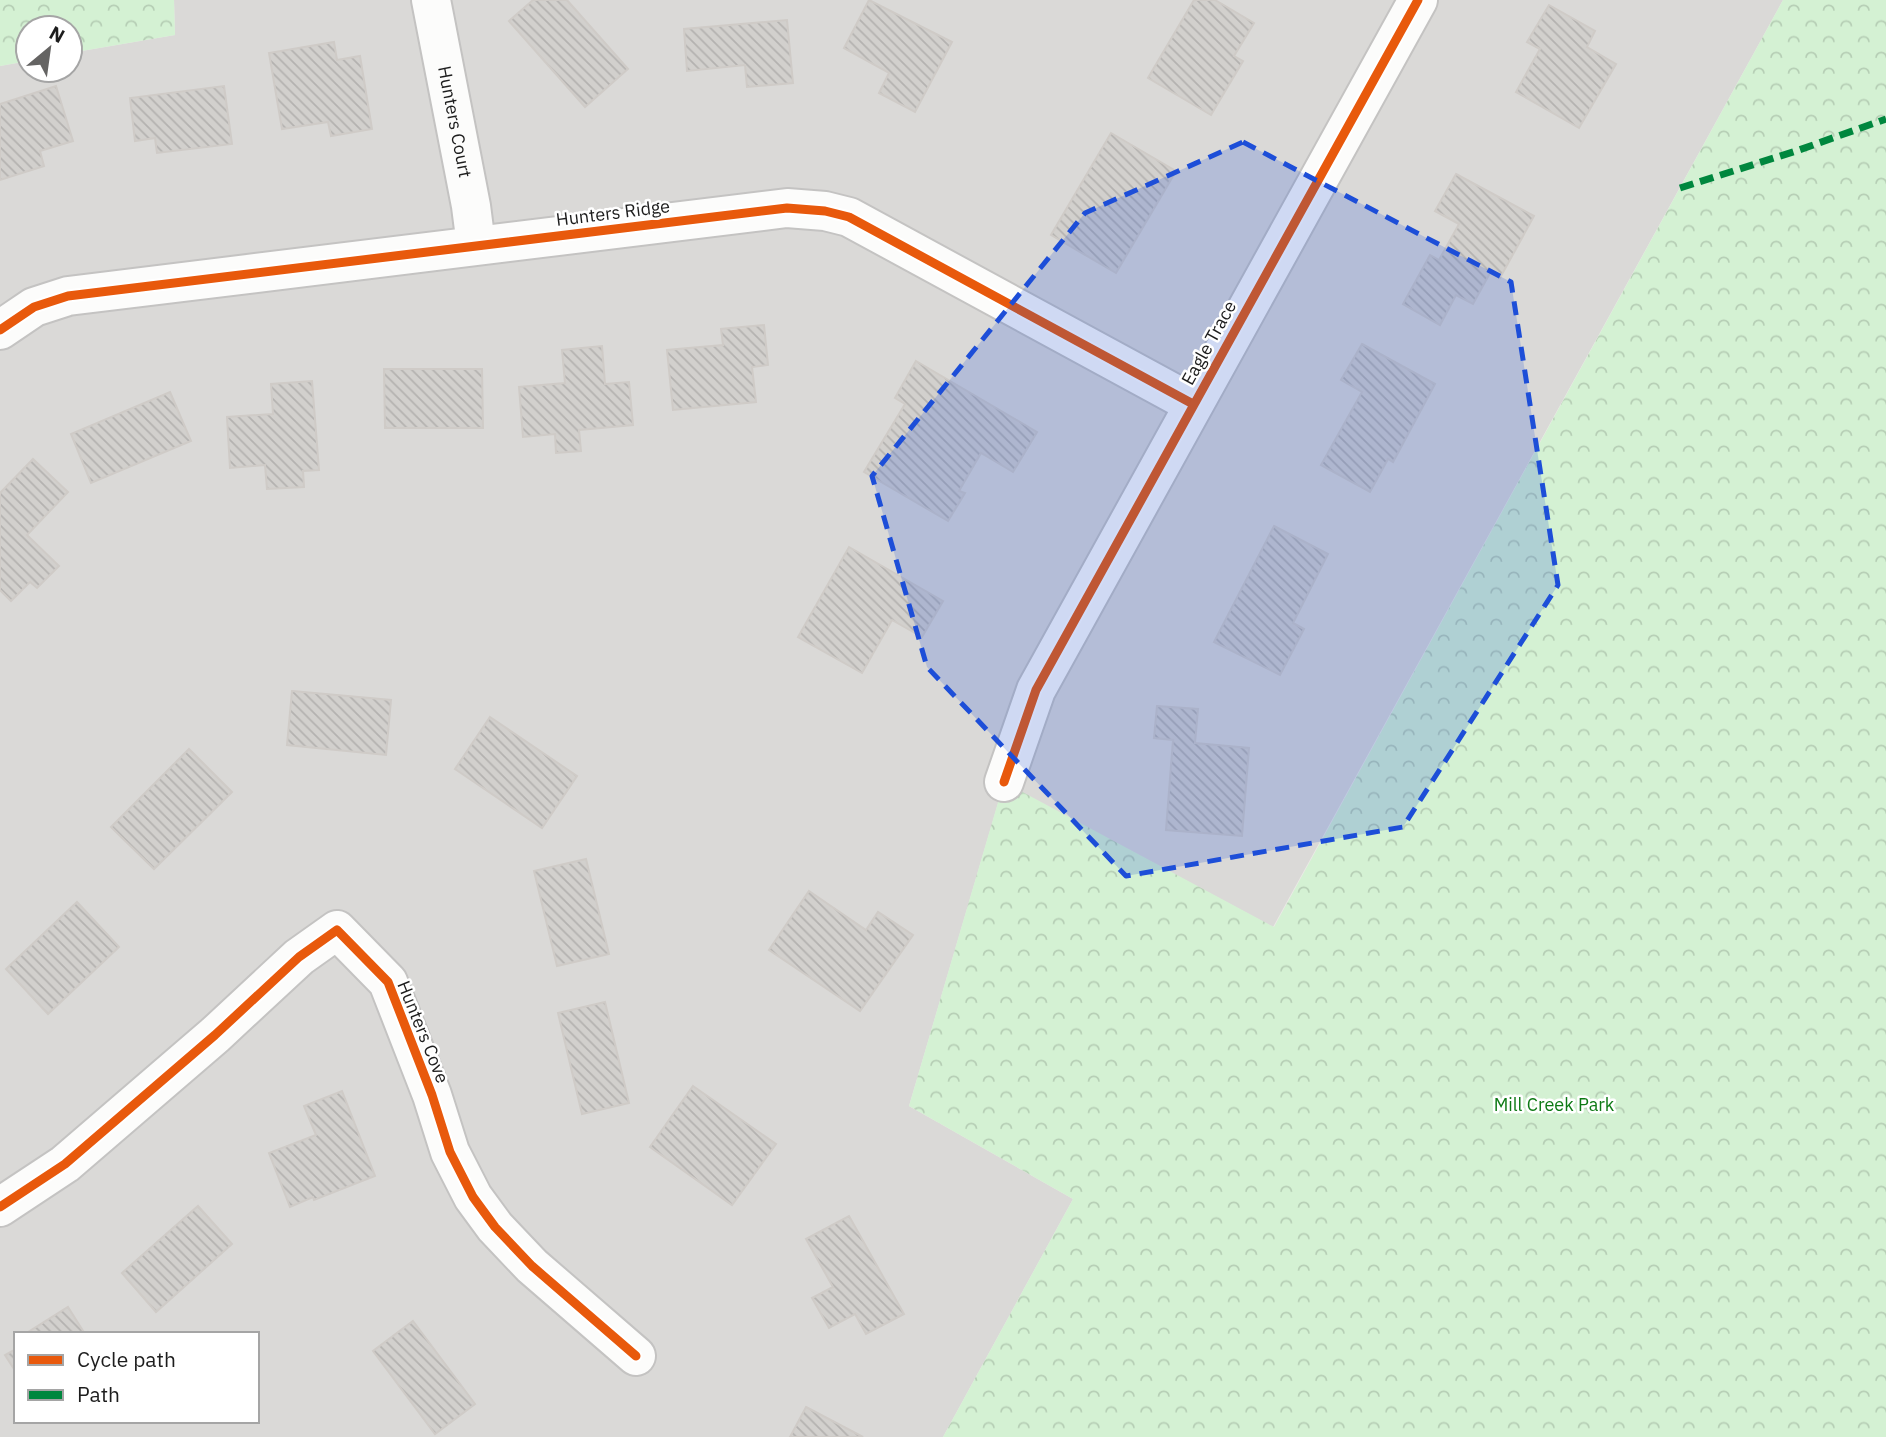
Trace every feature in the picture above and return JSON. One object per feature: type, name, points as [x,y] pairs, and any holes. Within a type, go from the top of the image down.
[{"type":"street","name":"Hunters Court","points":[[430,0],[471,206],[476,245]]},
{"type":"street","name":"Eagle Trace","points":[[1004,782],[1036,690],[1419,0]]},
{"type":"street","name":"Hunters Ridge","points":[[0,330],[34,307],[68,296],[787,208],[825,211],[849,218],[1193,404]]},
{"type":"street","name":"Hunters Cove","points":[[0,1206],[65,1164],[215,1035],[299,957],[337,930],[388,982],[432,1096],[450,1152],[472,1197],[495,1227],[532,1266],[636,1356]]},
{"type":"highlighted area","points":[[1243,142],[1511,282],[1558,585],[1403,827],[1126,876],[927,667],[872,476],[1085,213]]},
{"type":"shaded area","points":[[174,0],[1783,0],[1273,927],[1004,783],[909,1106],[1073,1199],[943,1437],[0,1437],[0,66],[14,64],[14,84],[84,84],[84,51],[175,35]]},
{"type":"green space","points":[[0,0],[174,0],[175,35],[84,51],[84,14],[14,14],[14,64],[0,66]]},
{"type":"green space","name":"Mill Creek Park","points":[[1783,0],[1886,0],[1886,1437],[943,1437],[1073,1199],[909,1106],[1004,782],[1274,927]]},
{"type":"building","points":[[533,0],[567,0],[628,69],[585,107],[509,21]]},
{"type":"building","points":[[869,0],[952,42],[915,112],[879,93],[889,73],[844,48]]},
{"type":"building","points":[[1194,0],[1215,0],[1254,23],[1234,56],[1243,61],[1211,115],[1148,78]]},
{"type":"building","points":[[1549,5],[1595,31],[1587,47],[1616,64],[1579,128],[1516,92],[1540,49],[1527,42]]},
{"type":"building","points":[[787,20],[793,83],[747,87],[745,65],[687,71],[684,29]]},
{"type":"building","points":[[334,42],[337,60],[360,56],[372,129],[331,136],[328,122],[282,129],[269,53]]},
{"type":"building","points":[[56,86],[73,141],[40,151],[44,166],[0,180],[0,104]]},
{"type":"building","points":[[224,86],[232,144],[157,153],[155,138],[135,141],[130,98]]},
{"type":"building","points":[[1111,133],[1176,171],[1116,273],[1051,235]]},
{"type":"building","points":[[1456,174],[1534,216],[1500,278],[1490,273],[1473,304],[1456,295],[1440,325],[1403,304],[1430,255],[1439,260],[1459,224],[1435,211]]},
{"type":"building","points":[[764,325],[768,365],[752,367],[756,402],[673,410],[667,350],[723,345],[721,329]]},
{"type":"building","points":[[1362,344],[1435,384],[1393,462],[1388,459],[1370,492],[1321,465],[1362,392],[1341,380]]},
{"type":"building","points":[[602,346],[605,384],[629,382],[633,425],[579,430],[581,451],[556,453],[555,434],[523,437],[519,387],[565,383],[562,350]]},
{"type":"building","points":[[916,361],[1037,432],[1013,472],[981,453],[959,491],[965,493],[948,521],[864,472],[905,404],[895,398]]},
{"type":"building","points":[[384,369],[482,369],[483,428],[385,428]]},
{"type":"building","points":[[312,381],[319,470],[303,471],[304,487],[267,489],[265,465],[230,468],[227,417],[273,414],[271,384]]},
{"type":"building","points":[[170,392],[191,441],[91,483],[71,434]]},
{"type":"building","points":[[33,459],[68,492],[27,535],[59,566],[37,588],[30,582],[11,601],[0,590],[0,493]]},
{"type":"building","points":[[1274,526],[1328,554],[1293,623],[1304,629],[1280,675],[1214,642]]},
{"type":"building","points":[[849,547],[943,601],[922,637],[892,620],[862,673],[798,637]]},
{"type":"building","points":[[292,691],[391,700],[386,755],[287,745]]},
{"type":"building","points":[[1157,706],[1198,709],[1195,743],[1249,748],[1242,836],[1166,830],[1173,740],[1154,738]]},
{"type":"building","points":[[490,717],[577,776],[542,828],[455,769]]},
{"type":"building","points":[[189,749],[232,792],[154,869],[111,827]]},
{"type":"building","points":[[586,859],[609,954],[557,966],[534,871]]},
{"type":"building","points":[[809,891],[866,930],[878,912],[913,935],[860,1011],[769,950]]},
{"type":"building","points":[[77,902],[119,947],[48,1014],[6,969]]},
{"type":"building","points":[[605,1002],[629,1103],[582,1114],[558,1013]]},
{"type":"building","points":[[693,1086],[776,1144],[732,1205],[650,1147]]},
{"type":"building","points":[[342,1091],[375,1176],[290,1207],[269,1153],[316,1135],[304,1106]]},
{"type":"building","points":[[198,1206],[232,1244],[156,1312],[122,1273]]},
{"type":"building","points":[[849,1216],[904,1314],[866,1334],[855,1314],[829,1328],[812,1298],[833,1287],[806,1239]]},
{"type":"building","points":[[68,1307],[84,1332],[28,1332]]},
{"type":"building","points":[[413,1321],[475,1404],[435,1434],[373,1351]]},
{"type":"building","points":[[14,1350],[14,1369],[5,1355]]},
{"type":"building","points":[[806,1407],[863,1437],[790,1437]]},
{"type":"marked path","points":[[1680,188],[1886,119]]},
{"type":"cycle path","points":[[1004,782],[1036,690],[1418,0]]},
{"type":"cycle path","points":[[0,330],[34,307],[68,296],[787,208],[825,211],[849,217],[1193,404]]},
{"type":"cycle path","points":[[0,1207],[65,1164],[215,1035],[299,957],[337,930],[388,982],[432,1095],[450,1152],[473,1197],[495,1227],[532,1266],[636,1356]]}]
